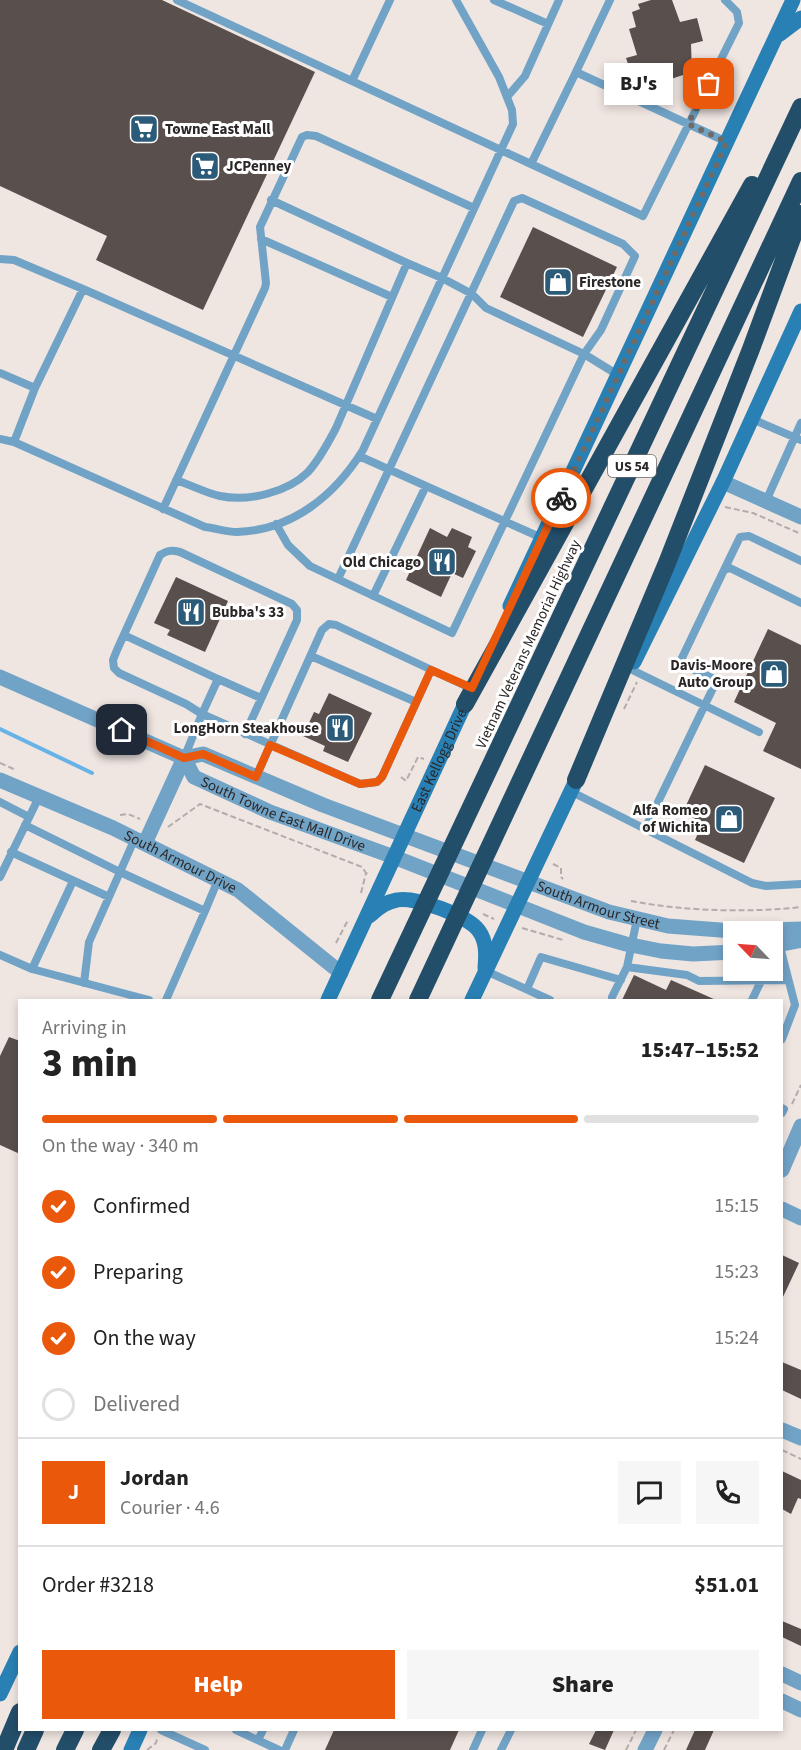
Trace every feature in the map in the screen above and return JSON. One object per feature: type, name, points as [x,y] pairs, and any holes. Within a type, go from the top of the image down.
[{"type":"highway","points":[[469,696],[548,540],[801,97]]},
{"type":"highway","name":"Vietnam Veterans Memorial Highway","points":[[380,999],[801,107]]},
{"type":"highway","name":"US 54","points":[[418,999],[801,181]]},
{"type":"highway","points":[[573,786],[627,668],[801,214]]},
{"type":"highway","points":[[4,1750],[18,1717]]},
{"type":"highway","points":[[26,1750],[35,1731]]},
{"type":"highway","points":[[65,1750],[74,1731]]},
{"type":"highway","points":[[101,1750],[111,1731]]},
{"type":"main road","points":[[548,540],[618,375],[794,0]]},
{"type":"main road","points":[[774,39],[801,18]]},
{"type":"main road","points":[[627,668],[723,482],[801,311]]},
{"type":"main road","name":"East Kellogg Drive","points":[[329,999],[469,696]]},
{"type":"main road","points":[[472,999],[573,786]]},
{"type":"main road","points":[[366,919],[381,906],[399,899],[415,899],[465,920],[479,931],[486,949],[486,972]]},
{"type":"main road","points":[[0,1694],[18,1656]]},
{"type":"main road","points":[[131,1750],[140,1731]]},
{"type":"street","points":[[723,482],[801,517]]},
{"type":"street","name":"South Towne East Mall Drive","points":[[0,677],[184,758],[203,754],[322,805],[404,835]]},
{"type":"street","points":[[140,840],[154,824],[184,758]]},
{"type":"street","name":"South Towne East Mall Drive","points":[[184,758],[194,777],[270,812],[394,857]]},
{"type":"street","name":"South Armour Drive","points":[[0,780],[140,840],[238,890],[342,973]]},
{"type":"street","name":"South Armour Street","points":[[404,835],[609,912],[679,927],[723,930]]},
{"type":"street","name":"South Armour Street","points":[[394,857],[584,932],[661,951],[693,954],[723,953]]},
{"type":"street","name":"South Armour Street","points":[[783,929],[801,929]]},
{"type":"street","points":[[783,944],[801,939]]},
{"type":"street","points":[[783,1168],[801,1126]]},
{"type":"street","points":[[783,1209],[801,1218]]},
{"type":"street","points":[[783,1430],[801,1438]]},
{"type":"street","points":[[783,1674],[801,1683]]},
{"type":"street","points":[[783,1701],[801,1710]]},
{"type":"street","points":[[645,1750],[654,1731]]},
{"type":"lane","points":[[177,0],[643,216],[739,23],[737,12],[725,0]]},
{"type":"lane","points":[[352,81],[390,0]]},
{"type":"lane","points":[[494,0],[548,24]]},
{"type":"lane","points":[[507,97],[525,76],[559,0]]},
{"type":"lane","points":[[531,164],[610,0]]},
{"type":"lane","points":[[0,439],[14,442],[205,526],[236,532],[295,518],[321,501],[347,476],[359,456],[513,124],[512,110],[499,77],[460,2]]},
{"type":"lane","points":[[576,72],[727,142]]},
{"type":"lane","points":[[163,509],[265,288],[260,227],[299,142],[308,135],[316,136],[474,208]]},
{"type":"lane","points":[[276,524],[288,545],[310,566],[452,633],[584,354],[602,330],[635,256],[623,244],[522,198],[514,201],[338,579]]},
{"type":"lane","points":[[271,200],[442,278],[472,294],[486,308],[584,354],[618,375]]},
{"type":"lane","points":[[261,239],[392,297]]},
{"type":"lane","points":[[0,259],[14,260],[83,289],[377,419]]},
{"type":"lane","points":[[176,480],[227,497],[253,496],[287,486],[302,478],[325,450],[336,428],[407,263]]},
{"type":"lane","points":[[14,442],[35,388],[83,289]]},
{"type":"lane","points":[[0,373],[35,388]]},
{"type":"lane","points":[[752,419],[798,438]]},
{"type":"lane","points":[[766,501],[798,438],[801,423]]},
{"type":"lane","points":[[359,456],[548,540]]},
{"type":"lane","points":[[373,596],[426,486]]},
{"type":"lane","points":[[645,829],[715,684],[714,679],[686,666],[681,660],[740,537],[749,536],[801,561]]},
{"type":"lane","points":[[245,734],[297,620],[297,610],[292,604],[180,552],[172,550],[160,555],[124,635],[114,660],[114,668],[119,673],[186,704],[202,714],[245,734],[360,784],[377,782],[382,777],[431,670]]},
{"type":"lane","points":[[724,570],[730,568],[801,603]]},
{"type":"lane","points":[[256,777],[322,630],[329,624],[336,625],[431,670],[469,696]]},
{"type":"lane","points":[[124,635],[261,698]]},
{"type":"lane","points":[[311,656],[416,702]]},
{"type":"lane","points":[[627,668],[759,732]]},
{"type":"lane","points":[[184,758],[218,679]]},
{"type":"lane","points":[[573,786],[645,829],[752,883],[766,886],[801,884]]},
{"type":"lane","points":[[0,877],[39,797]]},
{"type":"lane","points":[[0,802],[27,821],[120,872],[206,911]]},
{"type":"lane","points":[[84,984],[88,942],[120,872],[140,840]]},
{"type":"lane","points":[[11,852],[109,897]]},
{"type":"lane","points":[[166,999],[218,880]]},
{"type":"lane","points":[[32,969],[73,881]]},
{"type":"lane","points":[[612,997],[627,967],[637,919]]},
{"type":"lane","points":[[0,955],[32,969],[145,999]]},
{"type":"lane","points":[[526,989],[541,957],[621,980]]},
{"type":"lane","points":[[783,966],[795,1005],[783,1036]]},
{"type":"lane","points":[[627,967],[687,975],[699,981],[723,981]]},
{"type":"lane","points":[[486,972],[548,999]]},
{"type":"lane","points":[[783,980],[788,980]]},
{"type":"lane","points":[[752,999],[761,981]]},
{"type":"lane","points":[[238,1731],[279,1750]]},
{"type":"lane","points":[[258,1740],[262,1731]]},
{"type":"lane","points":[[285,1750],[294,1731]]},
{"type":"lane","points":[[473,1750],[482,1731]]},
{"type":"lane","points":[[501,1750],[510,1731]]},
{"type":"lane","points":[[159,1733],[205,1750]]},
{"type":"path","points":[[722,507],[753,513],[801,534]]},
{"type":"path","points":[[401,777],[406,781],[418,757],[424,759]]},
{"type":"path","points":[[0,763],[21,772]]},
{"type":"path","points":[[116,816],[128,814],[166,828],[200,804],[362,867],[366,873],[359,900]]},
{"type":"path","points":[[550,863],[561,868],[561,877],[567,883]]},
{"type":"path","points":[[622,900],[662,907],[708,910],[801,908]]},
{"type":"path","points":[[336,943],[350,917]]},
{"type":"path","points":[[783,1450],[801,1459]]},
{"type":"path","points":[[626,1750],[636,1731]]},
{"type":"path","points":[[664,1750],[674,1731]]},
{"type":"path","points":[[147,1750],[156,1743],[159,1733]]},
{"type":"building","name":"Towne East Mall","points":[[0,0],[162,0],[315,72],[203,310],[96,260],[107,236],[0,186]]},
{"type":"building","points":[[651,0],[672,0],[680,22],[697,18],[703,41],[691,44],[692,72],[647,87],[645,79],[633,79],[626,58],[637,55],[629,29],[636,27],[632,12],[640,9],[638,4]]},
{"type":"building","name":"Firestone","points":[[533,227],[617,267],[583,337],[500,297]]},
{"type":"building","name":"Old Chicago","points":[[430,528],[447,537],[452,528],[472,537],[468,547],[476,551],[463,578],[452,573],[441,597],[406,580]]},
{"type":"building","name":"Bubba's 33","points":[[176,577],[228,601],[205,652],[167,635],[170,630],[154,623]]},
{"type":"building","name":"Davis-Moore Auto Group","points":[[768,629],[801,645],[801,769],[763,751],[776,723],[734,702]]},
{"type":"building","name":"LongHorn Steakhouse","points":[[329,693],[372,713],[348,762],[323,751],[325,746],[303,736],[314,712],[319,714]]},
{"type":"building","name":"Alfa Romeo of Wichita","points":[[705,765],[775,798],[744,863],[695,840],[702,824],[682,814]]},
{"type":"building","points":[[634,975],[666,990],[671,980],[714,999],[622,999]]},
{"type":"building","points":[[9,1037],[18,1040],[18,1153],[0,1145],[0,1056]]},
{"type":"building","points":[[783,1255],[799,1263],[783,1297]]},
{"type":"building","points":[[783,1362],[801,1370],[801,1399],[783,1390]]},
{"type":"building","points":[[783,1471],[801,1480],[801,1499],[798,1498],[791,1514],[783,1510]]},
{"type":"building","points":[[783,1621],[801,1629],[801,1646],[783,1637]]},
{"type":"building","points":[[334,1731],[459,1731],[450,1750],[325,1750]]},
{"type":"building","points":[[596,1731],[614,1731],[605,1750],[589,1744]]},
{"type":"building","points":[[695,1731],[714,1731],[705,1750],[686,1750]]},
{"type":"waterway","points":[[0,729],[92,773]]},
{"type":"way so far","points":[[561,498],[727,142],[688,124],[709,84]]},
{"type":"place","name":"BJ's","points":[[709,84]]},
{"type":"place","name":"Towne East Mall","points":[[144,129]]},
{"type":"place","name":"JCPenney","points":[[205,166]]},
{"type":"place","name":"Firestone","points":[[558,282]]},
{"type":"place","name":"Old Chicago","points":[[442,562]]},
{"type":"place","name":"Bubba's 33","points":[[191,612]]},
{"type":"place","name":"Davis-Moore Auto Group","points":[[774,674]]},
{"type":"place","name":"LongHorn Steakhouse","points":[[340,728]]},
{"type":"place","name":"Alfa Romeo of Wichita","points":[[729,819]]},
{"type":"route","points":[[122,730],[184,758],[203,754],[256,777],[270,745],[360,784],[377,782],[382,777],[431,670],[472,688],[561,498]]}]
